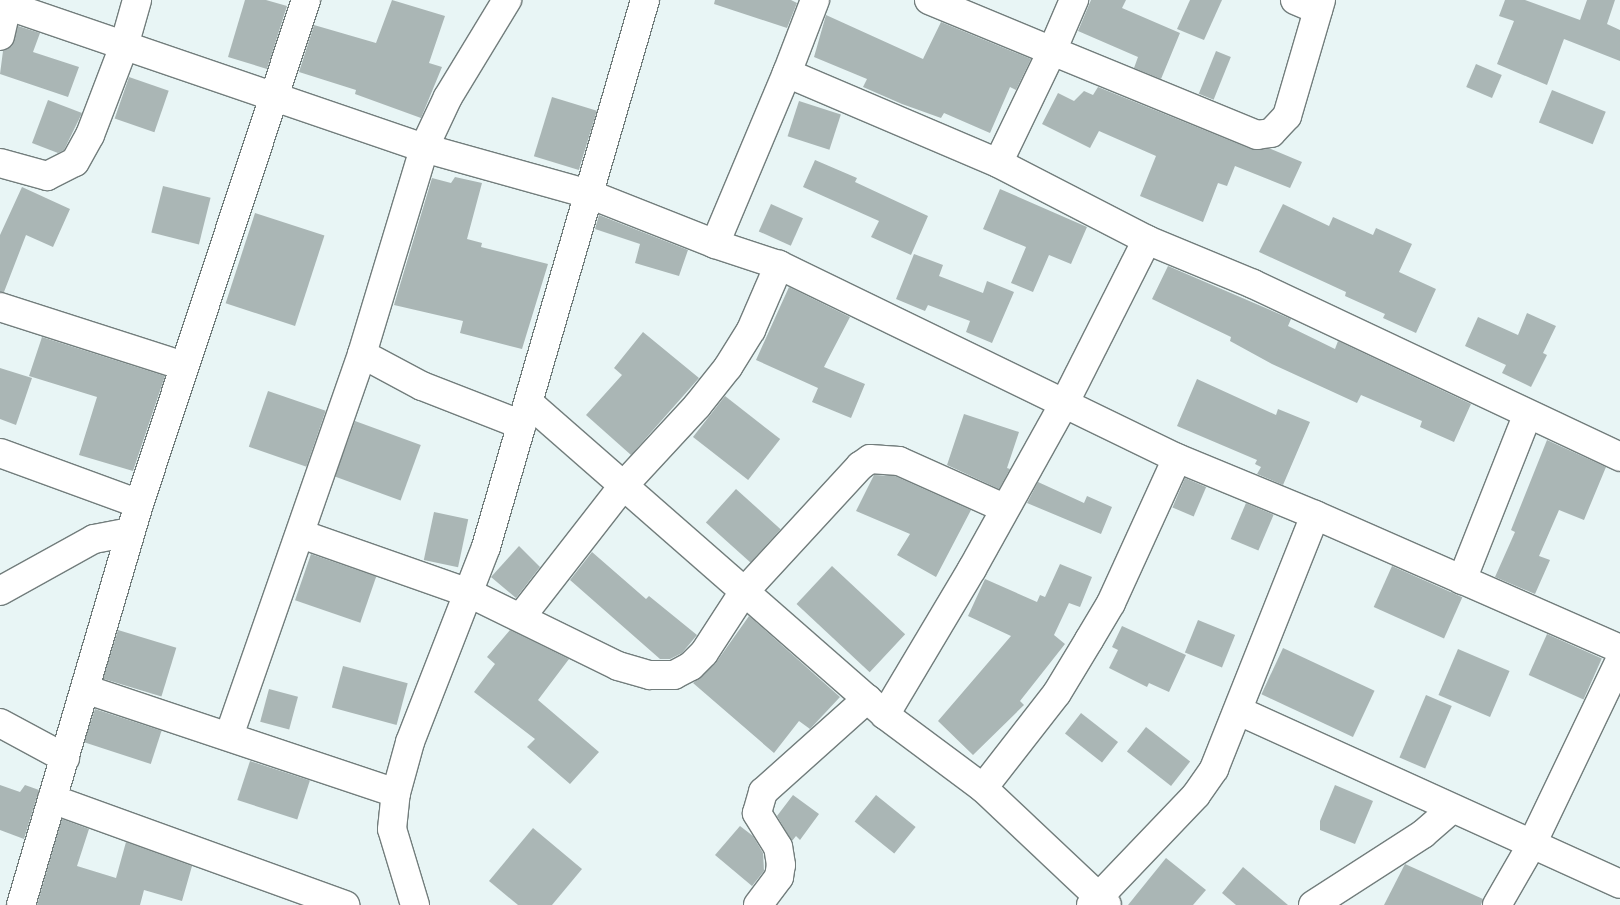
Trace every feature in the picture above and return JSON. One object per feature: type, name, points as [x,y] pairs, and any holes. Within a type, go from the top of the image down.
[{"type":"street","points":[[0,163],[47,176],[75,162],[90,135],[124,46],[137,0]]},
{"type":"street","points":[[21,905],[130,532],[273,94],[290,53],[306,0]]},
{"type":"street","points":[[228,736],[302,534],[362,354],[424,148],[448,97],[507,0]]},
{"type":"street","points":[[415,905],[392,829],[396,793],[410,742],[469,593],[526,414],[645,0]]},
{"type":"street","points":[[715,244],[787,73],[815,0]]},
{"type":"street","points":[[929,0],[1257,135],[1271,133],[1288,116],[1311,3]]},
{"type":"street","points":[[998,163],[1052,51],[1074,0]]},
{"type":"street","points":[[0,36],[4,4],[124,46],[273,94],[424,148],[589,194],[715,244],[779,265],[1177,458],[1315,515],[1620,649]]},
{"type":"street","points":[[787,73],[998,163],[1147,240],[1253,284],[1527,416],[1620,457]]},
{"type":"street","points":[[758,905],[779,877],[781,865],[778,847],[757,813],[763,792],[876,707],[1004,508],[1064,404],[1147,240]]},
{"type":"street","points":[[521,617],[623,486],[697,406],[728,367],[751,330],[779,265]]},
{"type":"street","points":[[0,307],[184,366]]},
{"type":"street","points":[[362,354],[422,386],[526,414],[623,486],[743,593],[876,707],[983,788],[1099,903],[1196,795],[1214,769],[1239,711],[1315,515]]},
{"type":"street","points":[[1462,580],[1527,416]]},
{"type":"street","points":[[0,453],[139,504]]},
{"type":"street","points":[[983,788],[1056,693],[1089,640],[1111,602],[1177,458]]},
{"type":"street","points":[[302,534],[469,593],[618,666],[650,675],[674,675],[691,666],[704,653],[743,593],[860,466],[870,460],[899,461],[1004,508]]},
{"type":"street","points":[[0,591],[94,539],[130,532]]},
{"type":"street","points":[[1497,905],[1531,846],[1620,660]]},
{"type":"street","points":[[85,689],[396,793]]},
{"type":"street","points":[[1239,711],[1451,810],[1620,884]]},
{"type":"street","points":[[0,723],[65,758]]},
{"type":"street","points":[[52,799],[345,905]]},
{"type":"street","points":[[1313,905],[1423,834],[1451,810]]},
{"type":"building","points":[[245,0],[266,0],[287,6],[267,69],[228,57]]},
{"type":"building","points":[[392,0],[445,16],[429,63],[442,67],[421,118],[355,94],[356,90],[299,72],[314,25],[376,43]]},
{"type":"building","points":[[715,0],[791,0],[797,3],[787,28],[714,4]]},
{"type":"building","points":[[1091,0],[1126,0],[1122,8],[1180,33],[1161,79],[1134,68],[1138,57],[1078,31]]},
{"type":"building","points":[[1190,0],[1222,0],[1204,40],[1177,29]]},
{"type":"building","points":[[1505,0],[1525,0],[1580,20],[1587,0],[1615,0],[1607,24],[1620,30],[1620,61],[1564,39],[1547,85],[1497,64],[1514,21],[1499,16]]},
{"type":"building","points":[[826,15],[923,59],[941,22],[1031,59],[1016,90],[1010,87],[990,133],[944,113],[941,118],[902,104],[863,87],[867,79],[814,57]]},
{"type":"building","points":[[18,26],[40,33],[33,52],[79,67],[68,97],[0,74],[3,51],[12,46]]},
{"type":"building","points":[[1216,51],[1231,57],[1214,100],[1199,94]]},
{"type":"building","points":[[1476,64],[1502,75],[1492,98],[1466,87]]},
{"type":"building","points":[[129,77],[169,91],[154,132],[115,119]]},
{"type":"building","points":[[1098,87],[1251,149],[1271,149],[1302,162],[1290,188],[1235,166],[1227,186],[1218,183],[1203,222],[1140,196],[1156,156],[1099,131],[1090,148],[1042,124],[1058,93],[1074,101],[1084,91],[1093,95]]},
{"type":"building","points":[[1552,90],[1606,112],[1593,144],[1539,122]]},
{"type":"building","points":[[552,97],[597,111],[579,170],[534,156]]},
{"type":"building","points":[[48,100],[82,113],[64,150],[58,153],[32,143]]},
{"type":"building","points":[[799,101],[841,115],[829,150],[788,136]]},
{"type":"building","points":[[815,160],[857,178],[855,182],[928,216],[911,255],[871,237],[879,221],[803,187]]},
{"type":"building","points":[[455,177],[482,183],[467,239],[482,243],[481,247],[548,264],[522,349],[460,333],[463,321],[394,305],[432,178],[451,183]]},
{"type":"building","points":[[163,186],[211,198],[199,244],[151,233]]},
{"type":"building","points":[[22,187],[70,209],[53,247],[26,235],[4,292],[0,292],[0,235]]},
{"type":"building","points":[[1000,189],[1087,227],[1071,264],[1049,255],[1033,292],[1011,283],[1026,247],[983,229]]},
{"type":"building","points":[[771,204],[803,218],[791,246],[759,231]]},
{"type":"building","points":[[1283,204],[1329,226],[1333,217],[1373,235],[1376,228],[1412,244],[1399,272],[1436,289],[1416,333],[1383,318],[1385,314],[1345,296],[1346,292],[1259,252]]},
{"type":"building","points":[[255,213],[324,236],[295,326],[226,303]]},
{"type":"building","points":[[599,215],[688,250],[679,276],[635,263],[640,244],[595,229]]},
{"type":"building","points":[[914,254],[943,265],[939,276],[983,293],[987,281],[1014,292],[992,343],[966,332],[970,321],[928,305],[925,311],[896,299]]},
{"type":"building","points":[[1168,266],[1291,319],[1288,326],[1335,349],[1338,341],[1471,404],[1454,442],[1420,427],[1422,421],[1361,395],[1357,403],[1272,364],[1230,341],[1231,337],[1152,299]]},
{"type":"building","points":[[789,287],[850,317],[824,367],[865,384],[851,418],[812,402],[818,388],[756,360]]},
{"type":"building","points":[[1527,313],[1556,326],[1543,353],[1547,355],[1531,387],[1502,373],[1506,365],[1465,346],[1478,317],[1518,335]]},
{"type":"building","points":[[643,332],[699,378],[631,455],[586,415],[622,375],[614,368]]},
{"type":"building","points":[[42,337],[165,376],[133,471],[79,455],[97,397],[29,376]]},
{"type":"building","points":[[0,368],[32,378],[16,425],[0,419]]},
{"type":"building","points":[[1197,379],[1276,415],[1278,409],[1310,422],[1283,485],[1257,474],[1261,467],[1255,464],[1257,460],[1177,426]]},
{"type":"building","points":[[268,391],[326,411],[306,467],[249,447]]},
{"type":"building","points":[[725,396],[780,439],[748,480],[693,437]]},
{"type":"building","points":[[964,414],[1019,432],[1007,468],[1010,469],[999,489],[947,465]]},
{"type":"building","points":[[355,421],[421,445],[401,500],[335,476]]},
{"type":"building","points":[[1547,440],[1606,467],[1584,520],[1559,510],[1539,556],[1550,560],[1535,594],[1495,577],[1515,532],[1511,530]]},
{"type":"building","points":[[874,475],[895,476],[971,510],[936,577],[897,555],[910,534],[856,511]]},
{"type":"building","points":[[1185,478],[1206,487],[1194,516],[1172,507]]},
{"type":"building","points":[[1038,482],[1084,503],[1087,496],[1112,507],[1101,534],[1027,503]]},
{"type":"building","points":[[736,489],[781,529],[750,563],[706,522]]},
{"type":"building","points":[[1246,503],[1274,515],[1258,551],[1231,539]]},
{"type":"building","points":[[434,512],[468,519],[458,567],[424,560]]},
{"type":"building","points":[[519,546],[540,567],[516,598],[491,577]]},
{"type":"building","points":[[592,552],[646,599],[649,596],[697,635],[682,653],[670,659],[660,659],[570,580]]},
{"type":"building","points":[[311,554],[376,576],[360,623],[295,600]]},
{"type":"building","points":[[1060,564],[1092,577],[1080,607],[1069,603],[1054,635],[1065,644],[1020,701],[1024,705],[973,755],[938,721],[1011,636],[968,616],[985,579],[1037,602],[1040,595],[1045,597]]},
{"type":"building","points":[[832,566],[905,634],[870,672],[797,604]]},
{"type":"building","points":[[1392,566],[1462,597],[1444,638],[1374,607]]},
{"type":"building","points":[[749,616],[840,697],[810,729],[799,721],[774,753],[693,683],[715,664]]},
{"type":"building","points":[[1198,620],[1235,635],[1222,667],[1185,652]]},
{"type":"building","points":[[1122,626],[1186,655],[1169,692],[1149,683],[1147,687],[1109,668],[1118,650],[1112,647]]},
{"type":"building","points":[[118,630],[176,648],[161,697],[103,679]]},
{"type":"building","points":[[510,630],[569,659],[538,700],[599,752],[570,784],[527,747],[535,739],[474,692],[495,664],[487,657]]},
{"type":"building","points":[[1547,634],[1602,658],[1584,700],[1529,675]]},
{"type":"building","points":[[1283,648],[1375,691],[1353,737],[1261,694]]},
{"type":"building","points":[[1458,649],[1510,671],[1490,717],[1438,695]]},
{"type":"building","points":[[343,666],[408,683],[397,725],[332,708]]},
{"type":"building","points":[[269,689],[298,697],[289,730],[260,722]]},
{"type":"building","points":[[1426,695],[1452,706],[1425,769],[1399,758]]},
{"type":"building","points":[[95,709],[162,731],[151,764],[84,742]]},
{"type":"building","points":[[1081,713],[1118,742],[1102,762],[1065,733]]},
{"type":"building","points":[[1146,727],[1190,761],[1171,786],[1127,751]]},
{"type":"building","points":[[250,761],[310,780],[297,819],[237,800]]},
{"type":"building","points":[[0,785],[20,792],[25,785],[39,790],[24,839],[0,830]]},
{"type":"building","points":[[1335,785],[1373,801],[1355,844],[1320,830],[1320,821]]},
{"type":"building","points":[[793,795],[819,814],[800,840],[796,836],[792,841],[777,816]]},
{"type":"building","points":[[876,795],[916,827],[894,854],[855,821]]},
{"type":"building","points":[[62,819],[89,829],[77,866],[116,878],[126,842],[192,866],[182,901],[144,890],[140,905],[37,905]]},
{"type":"building","points":[[740,826],[753,836],[763,853],[764,871],[752,886],[715,855]]},
{"type":"building","points":[[533,828],[582,869],[552,905],[518,905],[489,881]]},
{"type":"building","points":[[1166,858],[1206,890],[1193,905],[1128,905]]},
{"type":"building","points":[[1405,864],[1483,899],[1481,905],[1384,905]]},
{"type":"building","points":[[1243,867],[1288,905],[1236,905],[1222,893]]}]
